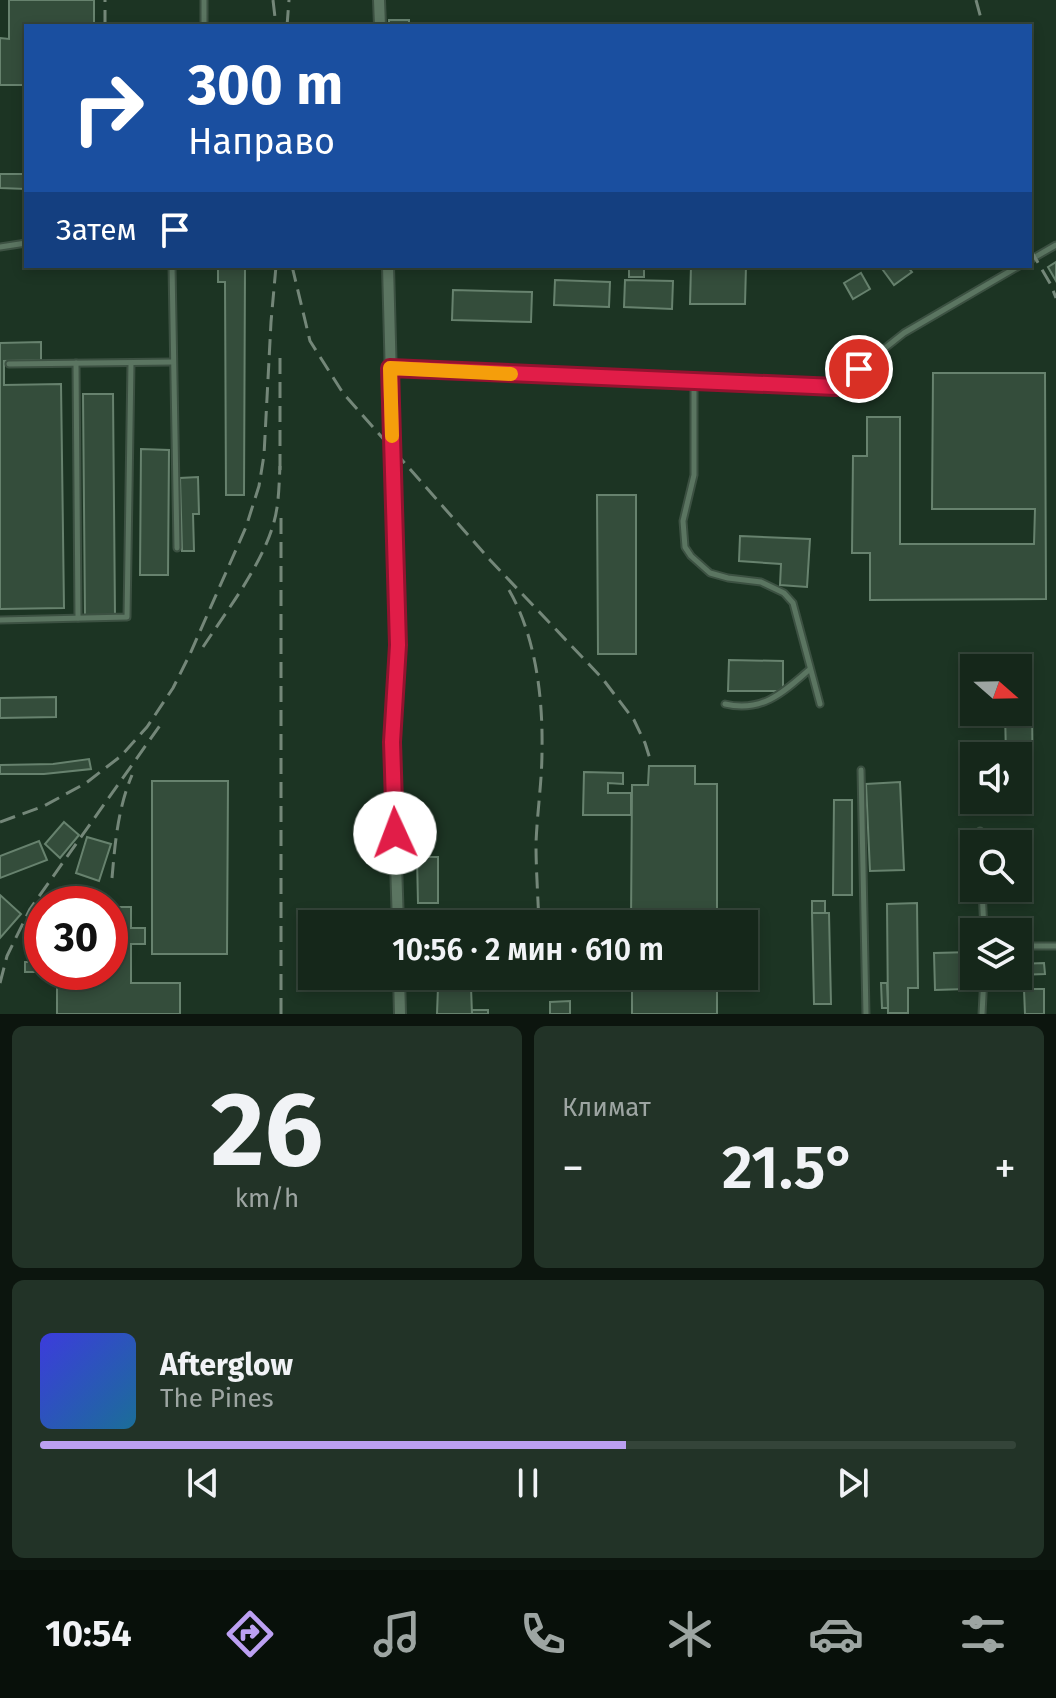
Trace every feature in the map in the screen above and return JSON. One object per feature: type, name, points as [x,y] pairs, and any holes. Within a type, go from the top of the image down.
[{"type":"street","points":[[379,0],[380,24]]},
{"type":"street","points":[[388,268],[398,645],[392,742],[398,910]]},
{"type":"street","points":[[399,990],[400,1014]]},
{"type":"lane","points":[[204,0],[204,24]]},
{"type":"lane","points":[[0,247],[24,243]]},
{"type":"lane","points":[[1032,259],[1056,245]]},
{"type":"lane","points":[[172,268],[177,548]]},
{"type":"lane","points":[[390,368],[836,387],[904,333],[1016,268]]},
{"type":"lane","points":[[9,364],[173,362]]},
{"type":"lane","points":[[76,363],[78,618]]},
{"type":"lane","points":[[0,620],[127,617],[131,363]]},
{"type":"lane","points":[[694,382],[694,475],[683,521],[685,547],[710,573],[761,582],[784,593],[793,603],[820,704]]},
{"type":"lane","points":[[725,704],[742,707],[768,701],[810,669]]},
{"type":"lane","points":[[861,770],[866,1014]]},
{"type":"lane","points":[[1032,946],[1056,946]]},
{"type":"lane","points":[[982,1014],[983,990]]},
{"type":"building","points":[[9,0],[94,0],[94,24],[24,24],[24,85],[0,85],[0,38],[9,39]]},
{"type":"building","points":[[389,20],[409,20],[409,24],[389,24]]},
{"type":"building","points":[[0,174],[24,174],[24,189],[0,188]]},
{"type":"building","points":[[1056,262],[1056,281],[1048,267]]},
{"type":"building","points":[[218,268],[245,268],[244,495],[226,495],[225,282],[218,282]]},
{"type":"building","points":[[629,268],[644,268],[644,277],[629,277]]},
{"type":"building","points":[[691,268],[746,268],[745,304],[690,304]]},
{"type":"building","points":[[881,268],[909,268],[912,272],[894,285]]},
{"type":"building","points":[[861,273],[870,289],[853,299],[844,283]]},
{"type":"building","points":[[555,280],[610,282],[609,307],[554,305]]},
{"type":"building","points":[[625,280],[673,281],[672,309],[624,307]]},
{"type":"building","points":[[453,290],[532,292],[531,322],[452,320]]},
{"type":"building","points":[[41,342],[41,360],[4,361],[4,385],[61,384],[64,608],[0,609],[0,343]]},
{"type":"building","points":[[933,373],[1045,373],[1046,599],[870,600],[870,553],[852,553],[853,456],[867,456],[867,417],[900,417],[900,544],[1034,544],[1035,509],[932,509]]},
{"type":"building","points":[[83,394],[113,394],[115,616],[85,616]]},
{"type":"building","points":[[141,449],[169,450],[168,575],[140,575]]},
{"type":"building","points":[[198,477],[199,514],[193,514],[194,551],[182,551],[180,478]]},
{"type":"building","points":[[597,495],[636,495],[636,654],[598,654]]},
{"type":"building","points":[[740,536],[810,539],[807,587],[780,585],[781,564],[739,561]]},
{"type":"building","points":[[729,660],[783,661],[783,691],[728,691]]},
{"type":"building","points":[[56,697],[56,717],[0,718],[0,698]]},
{"type":"building","points":[[1032,699],[1033,811],[1032,742],[1006,742],[1005,726],[1032,726]]},
{"type":"building","points":[[89,759],[91,769],[44,774],[0,774],[0,765],[53,764]]},
{"type":"building","points":[[649,766],[695,766],[695,784],[717,784],[717,910],[631,910],[632,785],[648,785]]},
{"type":"building","points":[[584,772],[623,773],[623,784],[608,783],[608,793],[631,793],[631,815],[583,815]]},
{"type":"building","points":[[152,781],[228,781],[227,954],[152,954]]},
{"type":"building","points":[[900,782],[904,870],[870,871],[866,784]]},
{"type":"building","points":[[834,800],[852,800],[852,895],[833,895]]},
{"type":"building","points":[[64,822],[79,835],[60,858],[45,844]]},
{"type":"building","points":[[87,837],[111,844],[99,881],[76,873]]},
{"type":"building","points":[[39,841],[47,860],[0,878],[0,856]]},
{"type":"building","points":[[417,857],[438,857],[438,903],[418,903]]},
{"type":"building","points":[[0,895],[21,914],[0,938]]},
{"type":"building","points":[[812,901],[825,901],[825,913],[812,913]]},
{"type":"building","points":[[917,903],[918,988],[908,988],[908,1013],[888,1013],[887,904]]},
{"type":"building","points":[[128,907],[131,907],[131,928],[145,928],[145,944],[131,944],[131,983],[180,983],[180,1014],[57,1014],[57,990],[128,990]]},
{"type":"building","points":[[812,913],[829,913],[831,1004],[814,1004]]},
{"type":"building","points":[[960,952],[960,989],[935,990],[934,953]]},
{"type":"building","points":[[1032,963],[1044,963],[1045,974],[1032,974]]},
{"type":"building","points":[[881,983],[887,983],[888,1008],[882,1008]]},
{"type":"building","points":[[1044,989],[1044,1014],[1025,1014],[1024,990]]},
{"type":"building","points":[[438,990],[471,990],[472,1014],[437,1014]]},
{"type":"building","points":[[632,990],[717,990],[717,1014],[632,1014]]},
{"type":"building","points":[[570,1001],[570,1014],[550,1014],[550,1002]]},
{"type":"building","points":[[472,1010],[488,1010],[488,1014],[472,1014]]},
{"type":"railway","points":[[105,0],[105,24]]},
{"type":"railway","points":[[273,0],[276,24]]},
{"type":"railway","points":[[287,24],[289,0]]},
{"type":"railway","points":[[976,0],[982,24]]},
{"type":"railway","points":[[1032,252],[1056,298]]},
{"type":"railway","points":[[0,822],[44,806],[86,783],[121,756],[147,727],[173,688],[190,654],[246,527],[259,486],[264,455],[276,268]]},
{"type":"railway","points":[[292,268],[310,341],[343,393],[490,560],[602,678],[634,720],[651,762]]},
{"type":"railway","points":[[280,358],[280,478]]},
{"type":"railway","points":[[203,647],[243,586],[269,538],[277,508],[280,466]]},
{"type":"railway","points":[[281,518],[281,1014]]},
{"type":"railway","points":[[509,590],[532,648],[541,710],[542,763],[536,844],[538,910]]},
{"type":"railway","points":[[0,983],[7,956],[30,909],[161,724]]},
{"type":"railway","points":[[112,878],[120,813],[132,775]]},
{"type":"slow traffic","points":[[392,436],[390,368],[511,374]]},
{"type":"route","points":[[395,833],[392,742],[398,645],[390,368],[836,387],[859,369]]}]
